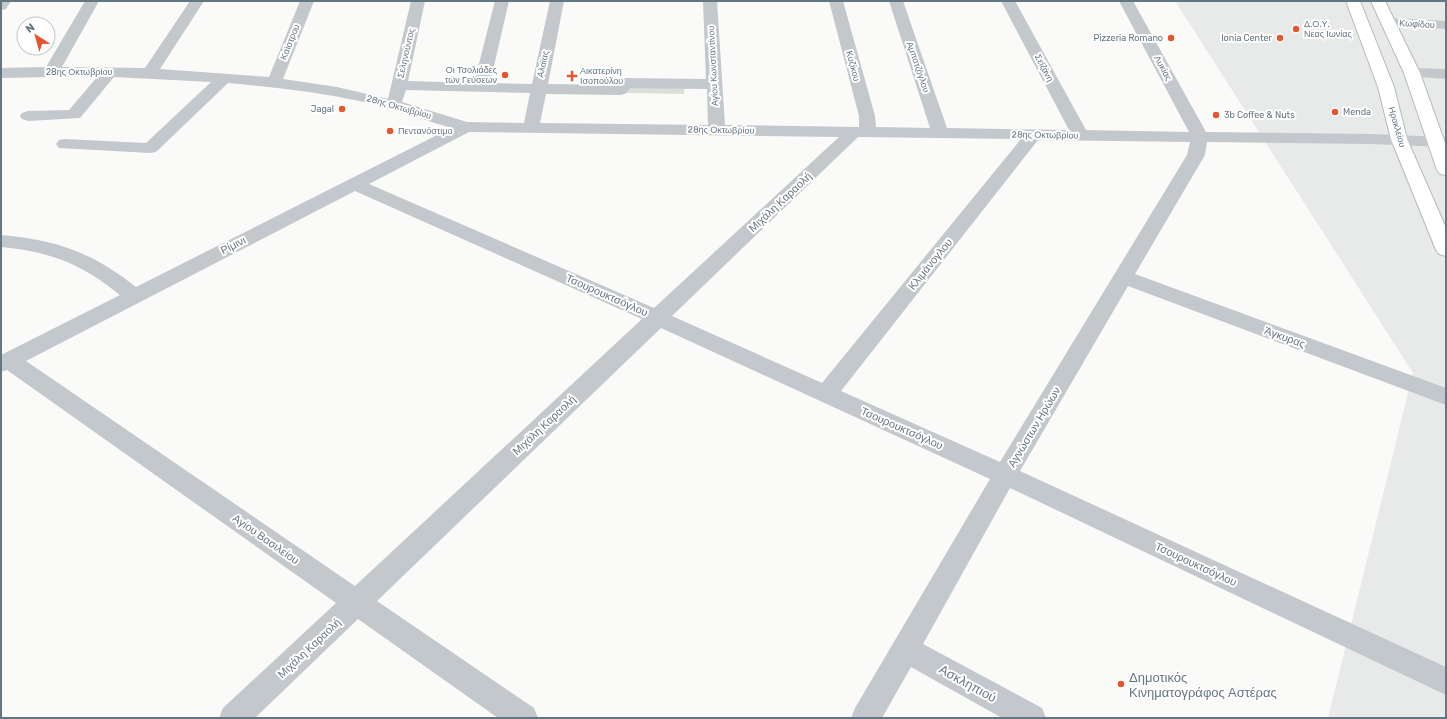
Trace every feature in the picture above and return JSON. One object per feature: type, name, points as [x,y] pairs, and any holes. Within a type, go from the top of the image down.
[{"type":"main road","name":"Ηρακλείου","points":[[1354,1],[1382,75],[1399,139],[1446,250]]},
{"type":"main road","points":[[1378,1],[1412,73],[1441,142],[1446,170]]},
{"type":"street","points":[[1,6],[4,1]]},
{"type":"street","points":[[52,71],[92,1]]},
{"type":"street","points":[[150,72],[197,1]]},
{"type":"street","name":"Καϊστρου","points":[[274,83],[307,1]]},
{"type":"street","name":"Σεληνούντος","points":[[395,105],[418,1]]},
{"type":"street","points":[[481,88],[502,1]]},
{"type":"street","name":"Αλαϊας","points":[[531,128],[557,1]]},
{"type":"street","name":"Αγίου Κωνσταντίνου","points":[[710,1],[716,130]]},
{"type":"street","name":"Κυζίκου","points":[[836,1],[867,116],[861,132]]},
{"type":"street","name":"Αμπατζόγλου","points":[[896,1],[940,133]]},
{"type":"street","name":"Σεϊζάνη","points":[[1008,1],[1080,135]]},
{"type":"street","name":"Λυκίας","points":[[1126,1],[1200,136]]},
{"type":"street","name":"Κωφίδου","points":[[1388,22],[1446,25]]},
{"type":"street","name":"28ης Οκτωβρίου","points":[[1,73],[52,71],[150,72],[274,83],[348,93],[395,105],[466,127],[1399,139],[1441,142]]},
{"type":"street","points":[[28,116],[74,115],[110,72]]},
{"type":"street","points":[[1412,73],[1446,74]]},
{"type":"street","points":[[65,144],[150,148],[224,78]]},
{"type":"street","points":[[399,85],[621,90],[624,83],[714,84]]},
{"type":"street","name":"Ρίμινι","points":[[5,362],[466,127]]},
{"type":"street","name":"Μιχάλη Καραολή","points":[[234,718],[658,318],[861,132]]},
{"type":"street","name":"Κλιμάνογλου","points":[[826,394],[1034,134]]},
{"type":"street","name":"Αγνώστων Ηρώων","points":[[866,718],[1005,475],[1196,155],[1200,136]]},
{"type":"street","name":"Τσουρουκτσόγλου","points":[[354,184],[658,318],[1005,475],[1446,681]]},
{"type":"street","points":[[1,241],[47,247],[78,258],[101,270],[134,296]]},
{"type":"street","name":"Άγκυρας","points":[[1123,277],[1446,396]]},
{"type":"street","name":"Αγίου Βασιλείου","points":[[5,362],[523,718]]},
{"type":"street","name":"Ασκληπιού","points":[[905,649],[1031,718]]},
{"type":"shaded area","points":[[1175,1],[1446,1],[1446,718],[1328,718],[1413,373]]},
{"type":"shaded area","points":[[630,84],[685,85],[684,94],[628,93]]},
{"type":"place","name":"Δ.Ο.Υ. Νεας Ιωνίας","points":[[1296,29]]},
{"type":"place","name":"Pizzeria Romano","points":[[1171,38]]},
{"type":"place","name":"Ionia Center","points":[[1280,38]]},
{"type":"place","name":"Οι Τσολιάδες των Γεύσεων","points":[[505,75]]},
{"type":"place","name":"Αικατερίνη Ισοπούλου","points":[[572,76]]},
{"type":"place","name":"Jagal","points":[[342,109]]},
{"type":"place","name":"Menda","points":[[1335,112]]},
{"type":"place","name":"3b Coffee & Nuts","points":[[1216,115]]},
{"type":"place","name":"Πεντανόστιμο","points":[[390,131]]},
{"type":"place","name":"Δημοτικός Κινηματογράφος Αστέρας","points":[[1121,684]]}]
